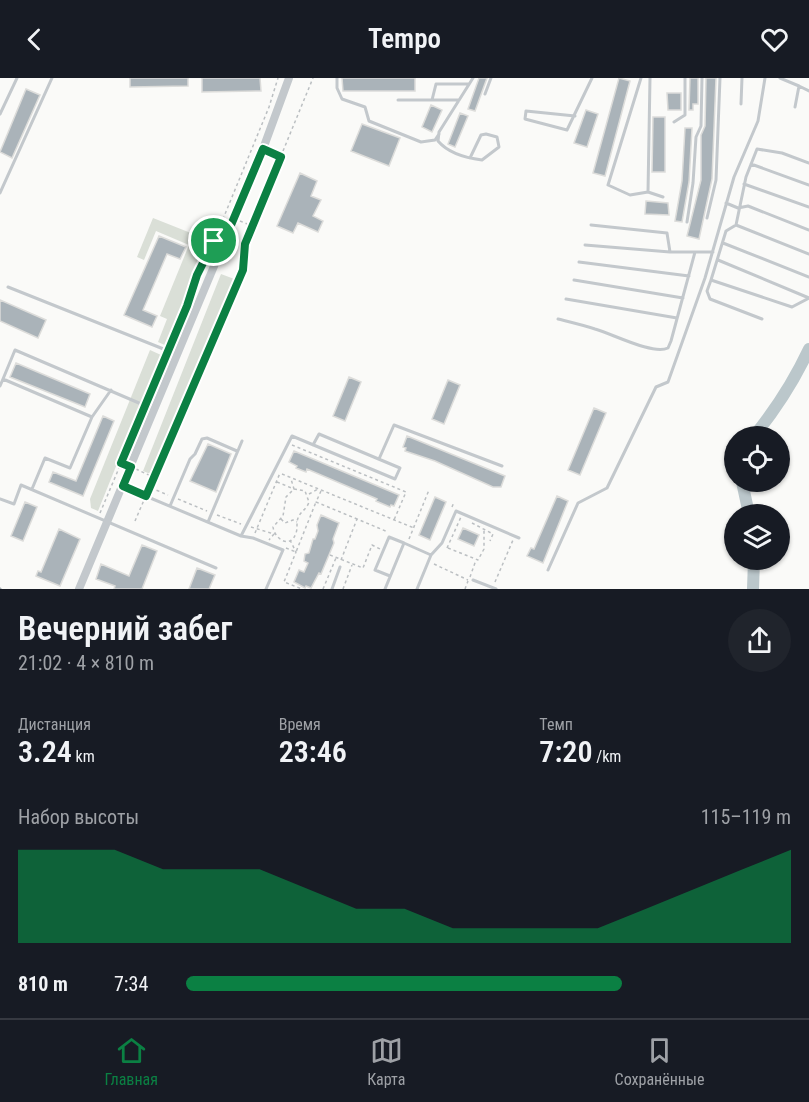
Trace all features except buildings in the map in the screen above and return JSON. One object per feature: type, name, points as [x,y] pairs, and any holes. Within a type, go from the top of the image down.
[{"type":"street","points":[[79,589],[263,149],[289,78]]},
{"type":"lane","points":[[0,114],[17,78]]},
{"type":"lane","points":[[0,193],[52,78]]},
{"type":"lane","points":[[337,78],[337,88],[342,99],[365,107],[369,122],[421,142],[435,140],[473,78]]},
{"type":"lane","points":[[486,94],[491,78]]},
{"type":"lane","points":[[575,116],[526,111],[525,119],[567,130],[575,116],[592,78]]},
{"type":"lane","points":[[641,78],[608,185],[630,195],[648,192],[663,197]]},
{"type":"lane","points":[[648,192],[650,78]]},
{"type":"lane","points":[[674,122],[685,115],[685,78]]},
{"type":"lane","points":[[687,222],[693,183],[696,136],[701,126],[702,78]]},
{"type":"lane","points":[[707,218],[716,180],[720,78]]},
{"type":"lane","points":[[741,104],[742,78]]},
{"type":"lane","points":[[548,570],[578,503],[607,488],[656,387],[668,382],[713,252],[734,177],[758,121],[765,78]]},
{"type":"lane","points":[[780,78],[809,91]]},
{"type":"lane","points":[[432,100],[436,84],[470,84]]},
{"type":"lane","points":[[795,107],[799,86]]},
{"type":"lane","points":[[398,100],[459,100]]},
{"type":"lane","points":[[440,132],[438,141],[442,146],[455,154],[470,158],[482,160],[499,147],[497,137],[481,135],[470,158]]},
{"type":"lane","points":[[263,149],[281,157]]},
{"type":"lane","points":[[736,225],[744,184],[757,149],[782,153],[809,163]]},
{"type":"lane","points":[[751,164],[809,185]]},
{"type":"lane","points":[[744,184],[809,207]]},
{"type":"lane","points":[[726,203],[738,208],[748,206],[809,230]]},
{"type":"lane","points":[[591,225],[667,233],[670,252]]},
{"type":"lane","points":[[736,225],[726,231],[707,291],[710,299],[762,319]]},
{"type":"lane","points":[[736,225],[809,254]]},
{"type":"lane","points":[[212,240],[223,244]]},
{"type":"lane","points":[[723,243],[809,277]]},
{"type":"lane","points":[[585,245],[670,252],[713,252]]},
{"type":"lane","points":[[558,320],[595,329],[653,349],[665,350],[671,340],[695,252]]},
{"type":"lane","points":[[718,260],[809,298]]},
{"type":"lane","points":[[579,262],[689,276]]},
{"type":"lane","points":[[574,280],[683,298]]},
{"type":"lane","points":[[711,280],[792,307],[809,298]]},
{"type":"lane","points":[[8,287],[177,355]]},
{"type":"lane","points":[[566,299],[677,318]]},
{"type":"lane","points":[[0,386],[15,350],[155,410]]},
{"type":"lane","points":[[3,379],[92,417]]},
{"type":"lane","points":[[32,489],[45,458],[70,468],[92,417],[111,390]]},
{"type":"lane","points":[[379,459],[394,425],[502,466]]},
{"type":"lane","points":[[241,536],[292,436],[313,445],[395,479],[400,468],[319,434],[313,445]]},
{"type":"lane","points":[[170,506],[190,459],[204,438],[237,451]]},
{"type":"lane","points":[[208,522],[242,441]]},
{"type":"lane","points":[[0,499],[14,504],[21,485],[216,568]]},
{"type":"lane","points":[[123,486],[241,536],[253,538],[283,550],[266,589]]},
{"type":"lane","points":[[417,589],[431,555],[444,539],[456,511],[519,538]]},
{"type":"lane","points":[[390,576],[375,570],[389,537],[431,555]]},
{"type":"lane","points":[[386,589],[404,543]]},
{"type":"lane","points":[[332,589],[340,567]]},
{"type":"lane","points":[[473,580],[494,588]]},
{"type":"path","points":[[97,519],[187,306],[197,275],[278,78]]},
{"type":"path","points":[[135,521],[242,274],[245,244],[314,78]]},
{"type":"path","points":[[290,445],[406,492],[394,520]]},
{"type":"path","points":[[131,467],[154,477]]},
{"type":"path","points":[[254,536],[280,473],[414,528]]},
{"type":"path","points":[[290,477],[294,489]]},
{"type":"path","points":[[276,482],[300,489],[308,495],[307,507],[298,516],[296,534],[285,542],[279,540],[274,534],[273,527],[285,513],[286,497],[294,489]]},
{"type":"path","points":[[150,487],[246,526],[274,534]]},
{"type":"path","points":[[308,495],[320,489]]},
{"type":"path","points":[[302,589],[284,582],[320,489]]},
{"type":"path","points":[[409,540],[429,490]]},
{"type":"path","points":[[316,502],[388,532]]},
{"type":"path","points":[[451,512],[454,502]]},
{"type":"path","points":[[447,548],[461,517],[493,534],[490,541]]},
{"type":"path","points":[[280,518],[285,523],[293,520],[297,523]]},
{"type":"path","points":[[341,560],[357,519]]},
{"type":"path","points":[[297,528],[306,527]]},
{"type":"path","points":[[444,539],[447,548],[480,560],[484,549],[484,530]]},
{"type":"path","points":[[268,541],[274,534]]},
{"type":"path","points":[[494,588],[514,536]]},
{"type":"path","points":[[290,540],[296,552]]},
{"type":"path","points":[[277,545],[296,552]]},
{"type":"path","points":[[330,555],[363,568],[372,545],[384,550]]},
{"type":"path","points":[[323,589],[336,558]]},
{"type":"path","points":[[465,589],[476,560]]},
{"type":"path","points":[[428,561],[468,580]]},
{"type":"path","points":[[343,589],[352,564]]},
{"type":"shaded area","points":[[153,218],[211,241],[169,347],[158,342],[167,319],[160,316],[189,245],[156,231],[144,260],[137,257]]},
{"type":"shaded area","points":[[221,274],[237,280],[158,477],[143,471]]},
{"type":"shaded area","points":[[150,350],[161,355],[98,511],[91,508],[90,499]]},
{"type":"waterway","points":[[762,426],[784,394],[809,349]]},
{"type":"waterway","points":[[744,492],[747,504]]},
{"type":"waterway","points":[[753,589],[754,570]]},
{"type":"route","points":[[263,149],[281,157],[245,244],[242,274],[146,496],[123,486],[131,467],[121,463],[187,306],[192,286],[214,241],[223,244],[263,149]]}]
